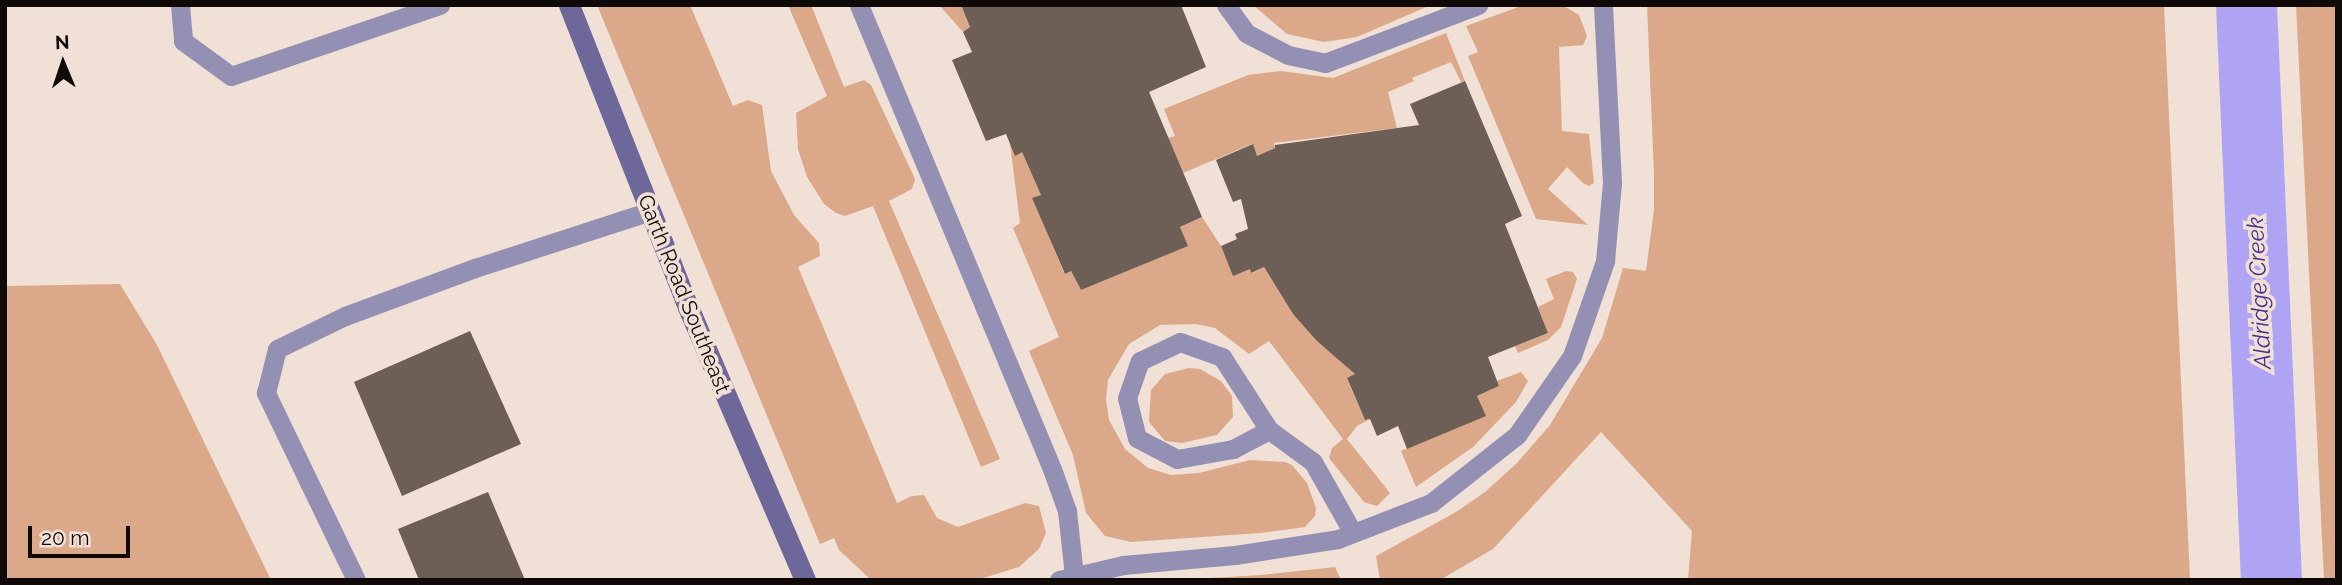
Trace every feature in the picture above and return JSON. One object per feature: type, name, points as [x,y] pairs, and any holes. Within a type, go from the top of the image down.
[{"type":"street","name":"Garth Road Southeast","points":[[569,5],[688,307],[805,580]]},
{"type":"lane","points":[[180,5],[183,41],[231,76],[440,5]]},
{"type":"lane","points":[[859,5],[1068,511],[1067,578],[1123,565],[1235,555],[1338,539],[1431,503],[1517,435],[1572,356],[1605,261],[1612,183],[1603,5]]},
{"type":"lane","points":[[1226,5],[1246,33],[1288,55],[1325,63],[1478,5]]},
{"type":"lane","points":[[356,580],[266,393],[277,349],[345,316],[475,268],[650,211]]},
{"type":"lane","points":[[1269,430],[1233,449],[1177,459],[1137,438],[1127,398],[1140,360],[1180,342],[1222,357],[1269,430],[1313,463],[1353,533]]},
{"type":"shaded area","points":[[597,5],[690,5],[733,106],[748,100],[762,105],[771,171],[794,215],[819,243],[820,256],[798,267],[897,503],[912,496],[924,495],[937,518],[958,527],[1025,503],[1039,506],[1046,533],[1039,549],[1019,567],[977,580],[871,580],[839,550],[834,538],[820,544]]},
{"type":"shaded area","points":[[788,5],[811,5],[844,87],[864,80],[871,85],[915,179],[912,189],[889,201],[1000,459],[981,467],[873,206],[845,216],[836,213],[824,204],[807,177],[798,149],[796,113],[827,96]]},
{"type":"shaded area","points":[[939,5],[961,5],[970,27],[963,32]]},
{"type":"shaded area","points":[[1253,5],[1431,5],[1357,37],[1324,42],[1287,34]]},
{"type":"shaded area","points":[[1524,5],[1564,6],[1579,15],[1587,36],[1583,45],[1559,47],[1562,131],[1589,134],[1594,183],[1589,186],[1583,183],[1567,167],[1548,189],[1588,225],[1536,219],[1468,56],[1478,52],[1466,26]]},
{"type":"shaded area","points":[[1647,5],[2164,5],[2190,580],[1688,580],[1692,531],[1601,432],[1493,549],[1440,580],[1380,580],[1376,556],[1456,512],[1485,492],[1517,463],[1550,425],[1602,338],[1623,268],[1646,271],[1654,210]]},
{"type":"shaded area","points":[[2296,5],[2337,5],[2337,580],[2324,580]]},
{"type":"shaded area","points":[[1446,33],[1465,81],[1461,82],[1451,62],[1412,78],[1414,81],[1388,92],[1397,128],[1274,143],[1275,148],[1257,156],[1252,144],[1183,173],[1168,138],[1175,136],[1164,109],[1248,75],[1281,71],[1333,78]]},
{"type":"shaded area","points":[[1010,143],[1022,152],[1041,195],[1033,199],[1064,273],[1071,271],[1081,290],[1187,246],[1180,227],[1202,217],[1221,246],[1233,275],[1250,269],[1252,273],[1264,267],[1293,314],[1355,374],[1347,379],[1365,420],[1370,419],[1357,426],[1347,439],[1390,493],[1377,506],[1364,502],[1329,458],[1332,448],[1343,439],[1269,341],[1249,354],[1215,328],[1196,324],[1160,325],[1129,344],[1108,380],[1106,399],[1109,420],[1125,449],[1148,468],[1171,475],[1199,473],[1250,460],[1285,462],[1292,465],[1307,483],[1316,508],[1315,516],[1305,527],[1260,533],[1131,542],[1105,536],[1086,513],[1073,455],[1029,351],[1059,337],[1013,228],[1020,223]]},
{"type":"shaded area","points":[[1566,271],[1573,272],[1577,279],[1561,327],[1548,340],[1518,353],[1515,346],[1548,333],[1538,307],[1554,299],[1546,279]]},
{"type":"shaded area","points":[[120,284],[157,345],[271,580],[5,580],[5,286]]},
{"type":"shaded area","points":[[1189,368],[1200,369],[1221,381],[1232,396],[1233,417],[1217,435],[1182,443],[1165,441],[1149,422],[1151,390],[1165,374]]},
{"type":"shaded area","points":[[1521,372],[1528,381],[1516,402],[1473,447],[1416,487],[1401,451],[1485,416],[1477,396],[1499,386],[1497,381]]},
{"type":"shaded area","points":[[1335,567],[1341,580],[1176,580],[1261,575]]},
{"type":"building","points":[[961,5],[1181,5],[1206,67],[1149,92],[1202,217],[1180,227],[1188,246],[1081,290],[1071,271],[1065,274],[1032,198],[1041,195],[1022,152],[1015,156],[1006,134],[986,141],[952,60],[972,52],[963,32],[970,27]]},
{"type":"building","points":[[1465,81],[1522,216],[1505,224],[1548,333],[1488,357],[1499,386],[1477,396],[1486,416],[1407,449],[1398,426],[1377,436],[1370,419],[1365,420],[1347,378],[1355,374],[1317,341],[1293,314],[1264,267],[1251,273],[1250,269],[1233,276],[1221,246],[1237,239],[1235,234],[1248,229],[1241,199],[1233,202],[1216,160],[1253,144],[1257,156],[1275,148],[1275,145],[1419,125],[1410,104]]},
{"type":"building","points":[[470,331],[521,444],[402,496],[354,382]]},
{"type":"building","points":[[488,492],[525,580],[419,580],[398,529]]},
{"type":"waterway","name":"Aldridge Creek","points":[[2246,5],[2271,580]]}]
